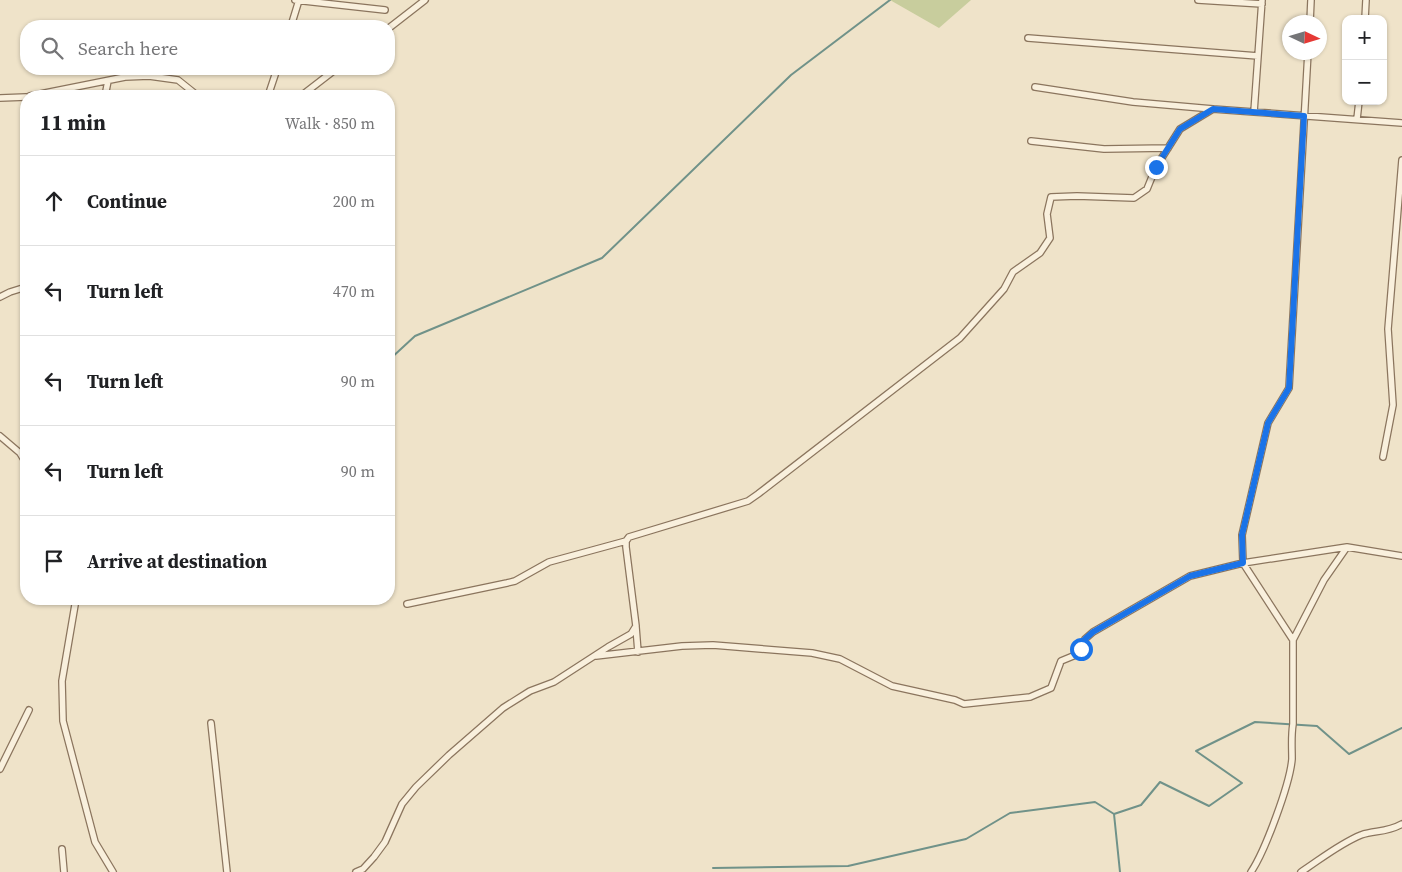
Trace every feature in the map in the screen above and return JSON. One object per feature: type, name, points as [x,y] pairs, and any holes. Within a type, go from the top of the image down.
[{"type":"street","points":[[293,20],[298,0],[385,10]]},
{"type":"street","points":[[395,23],[425,0]]},
{"type":"street","points":[[1198,0],[1262,2],[1254,112]]},
{"type":"street","points":[[1310,15],[1311,0]]},
{"type":"street","points":[[1365,15],[1366,0]]},
{"type":"street","points":[[1028,38],[1258,56]]},
{"type":"street","points":[[1293,640],[1243,563],[1242,535],[1268,423],[1289,388],[1308,60]]},
{"type":"street","points":[[270,90],[275,75]]},
{"type":"street","points":[[309,90],[328,75]]},
{"type":"street","points":[[63,90],[125,77],[149,76],[178,80],[190,90]]},
{"type":"street","points":[[106,90],[108,81]]},
{"type":"street","points":[[1035,87],[1133,102],[1402,123]]},
{"type":"street","points":[[0,98],[20,97]]},
{"type":"street","points":[[1357,119],[1358,105]]},
{"type":"street","points":[[407,604],[507,583],[549,562],[626,541],[629,537],[641,533],[748,501],[960,338],[1004,289],[1013,272],[1040,253],[1050,238],[1047,214],[1051,197],[1134,198],[1147,189],[1156,167],[1180,129],[1213,109]]},
{"type":"street","points":[[1031,141],[1104,149],[1168,148]]},
{"type":"street","points":[[1383,457],[1393,405],[1388,329],[1402,160]]},
{"type":"street","points":[[0,297],[20,290]]},
{"type":"street","points":[[0,436],[20,453]]},
{"type":"street","points":[[626,541],[638,652]]},
{"type":"street","points":[[1251,872],[1276,816],[1292,759],[1293,640],[1324,580],[1347,547]]},
{"type":"street","points":[[594,656],[682,646],[713,645],[812,654],[840,658],[892,686],[955,700],[964,704],[1030,697],[1051,688],[1061,662],[1078,654],[1085,639],[1093,632],[1190,576],[1243,563],[1347,547],[1402,556]]},
{"type":"street","points":[[75,605],[62,681],[63,721],[95,842],[113,872]]},
{"type":"street","points":[[356,872],[363,869],[385,842],[402,804],[416,786],[449,754],[503,708],[530,691],[554,682],[631,634],[636,626]]},
{"type":"street","points":[[0,769],[29,710]]},
{"type":"street","points":[[211,723],[227,872]]},
{"type":"street","points":[[1301,872],[1331,850],[1350,840],[1364,834],[1391,830],[1402,824]]},
{"type":"street","points":[[62,849],[64,872]]},
{"type":"green space","points":[[890,0],[971,0],[939,28]]},
{"type":"waterway","points":[[395,354],[415,336],[602,258],[791,75],[890,0]]},
{"type":"waterway","points":[[1120,872],[1114,814],[1141,805],[1160,782],[1209,806],[1242,783],[1196,751],[1255,722],[1317,726],[1349,754],[1402,728]]},
{"type":"waterway","points":[[713,868],[848,866],[966,839],[1010,813],[1095,802],[1114,814]]},
{"type":"route","points":[[1081,649],[1085,639],[1093,632],[1190,576],[1243,563],[1242,535],[1268,423],[1289,388],[1304,116],[1213,109],[1180,129],[1156,167]]}]
